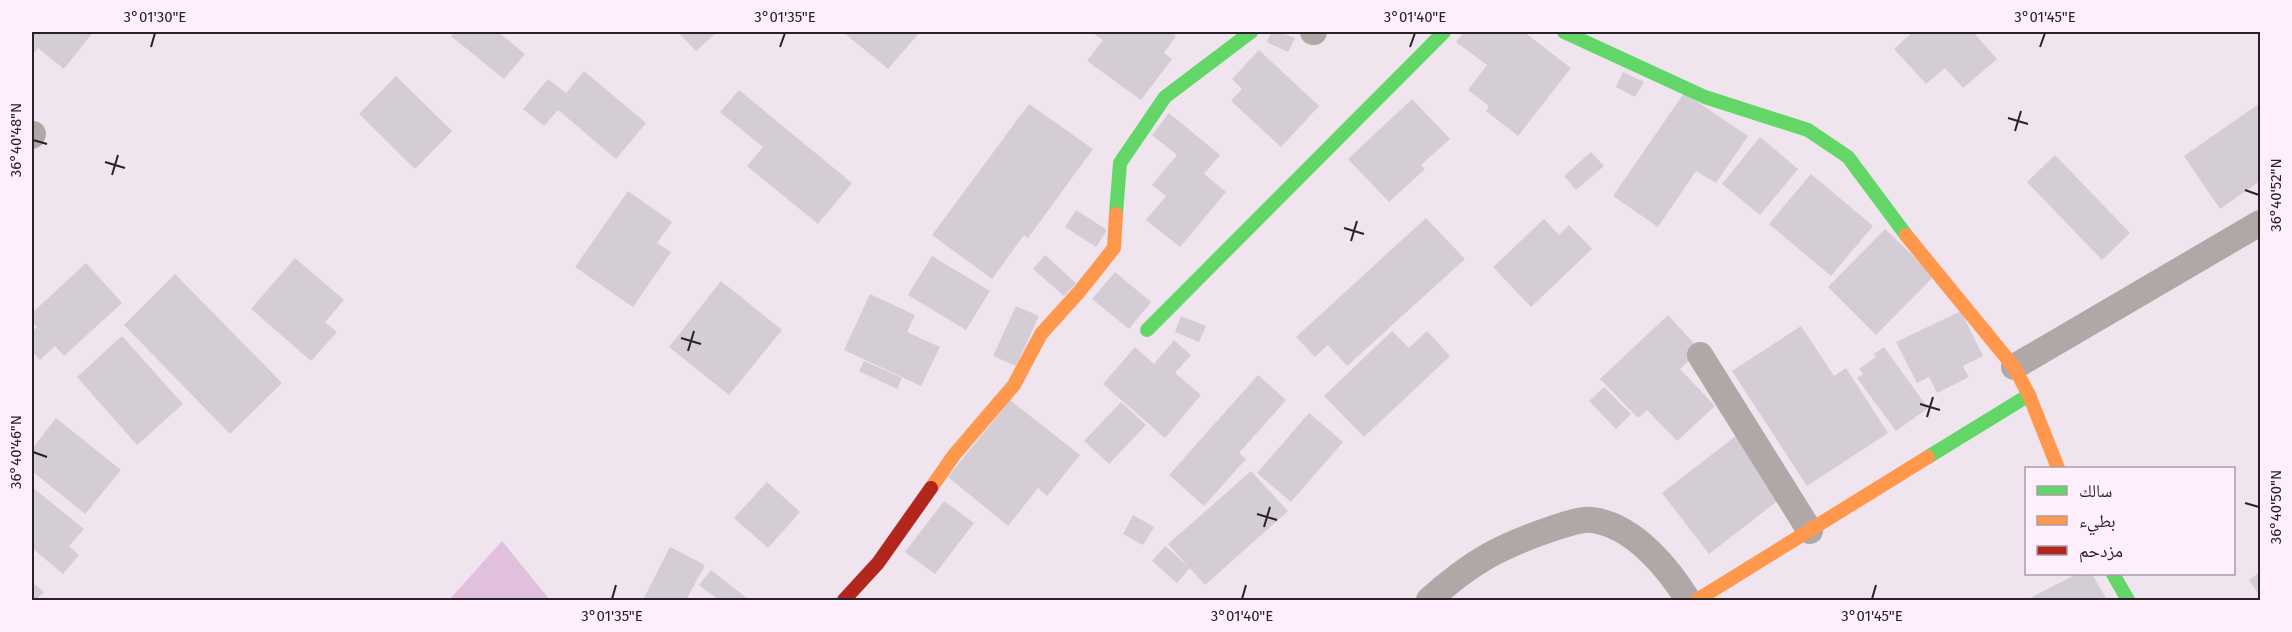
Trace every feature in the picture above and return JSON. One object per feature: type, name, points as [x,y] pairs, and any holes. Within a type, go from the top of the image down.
[{"type":"street","points":[[844,600],[878,564],[954,455],[1014,386],[1041,334],[1114,248],[1120,163],[1165,97],[1251,32]]},
{"type":"street","points":[[1147,330],[1444,32]]},
{"type":"street","points":[[1564,32],[1705,97],[1808,130],[1848,157],[1926,261],[2014,368],[2029,395],[2058,467]]},
{"type":"street","points":[[2014,368],[2260,223]]},
{"type":"street","points":[[1700,356],[1810,531]]},
{"type":"street","points":[[1697,600],[2029,395]]},
{"type":"street","points":[[1429,600],[1458,574],[1491,553],[1526,537],[1580,520],[1596,520],[1619,528],[1663,564],[1688,600]]},
{"type":"street","points":[[2114,575],[2128,600]]},
{"type":"shaded area","points":[[502,541],[550,600],[449,600]]},
{"type":"building","points":[[32,32],[93,32],[64,69],[38,48],[32,55]]},
{"type":"building","points":[[455,32],[498,32],[525,54],[504,79],[451,36]]},
{"type":"building","points":[[678,32],[717,32],[696,51]]},
{"type":"building","points":[[843,32],[920,32],[888,69]]},
{"type":"building","points":[[1091,32],[1170,32],[1176,36],[1164,53],[1172,59],[1141,100],[1087,61],[1103,40]]},
{"type":"building","points":[[1271,32],[1280,32],[1295,38],[1288,52],[1267,42]]},
{"type":"building","points":[[1464,32],[1524,32],[1571,68],[1518,136],[1486,111],[1489,106],[1468,90],[1487,65],[1456,42]]},
{"type":"building","points":[[1913,32],[1973,32],[1997,59],[1963,88],[1945,68],[1926,84],[1894,49]]},
{"type":"building","points":[[1259,50],[1319,106],[1281,147],[1231,101],[1242,89],[1232,79]]},
{"type":"building","points":[[584,71],[646,123],[616,159],[558,110],[544,126],[523,109],[548,79],[566,93]]},
{"type":"building","points":[[1623,72],[1644,82],[1635,97],[1616,87]]},
{"type":"building","points":[[396,76],[452,131],[415,169],[359,114]]},
{"type":"building","points":[[739,90],[852,183],[818,224],[747,166],[763,147],[720,112]]},
{"type":"building","points":[[1684,93],[1748,136],[1716,183],[1696,171],[1658,227],[1613,196]]},
{"type":"building","points":[[1412,99],[1450,139],[1421,165],[1425,169],[1389,202],[1348,159]]},
{"type":"building","points":[[2260,103],[2260,181],[2220,209],[2184,156]]},
{"type":"building","points":[[1029,104],[1093,149],[1028,238],[1024,235],[992,279],[932,235]]},
{"type":"building","points":[[1169,113],[1220,155],[1204,174],[1226,192],[1180,247],[1146,220],[1166,196],[1152,185],[1177,155],[1152,135]]},
{"type":"building","points":[[1760,137],[1798,169],[1760,215],[1722,184]]},
{"type":"building","points":[[1591,152],[1604,166],[1576,190],[1564,176]]},
{"type":"building","points":[[2055,155],[2130,233],[2102,260],[2027,182]]},
{"type":"building","points":[[1811,174],[1873,226],[1831,276],[1769,224]]},
{"type":"building","points":[[628,191],[672,222],[657,243],[671,252],[633,307],[575,267]]},
{"type":"building","points":[[1076,210],[1107,230],[1096,247],[1065,227]]},
{"type":"building","points":[[1426,218],[1465,259],[1347,366],[1328,345],[1315,357],[1296,337]]},
{"type":"building","points":[[1544,219],[1559,235],[1569,225],[1592,249],[1531,307],[1493,267]]},
{"type":"building","points":[[1885,229],[1934,276],[1876,335],[1828,287]]},
{"type":"building","points":[[1045,255],[1076,283],[1064,296],[1033,269]]},
{"type":"building","points":[[932,256],[990,291],[966,330],[908,295]]},
{"type":"building","points":[[295,258],[344,300],[325,322],[337,332],[311,361],[251,309]]},
{"type":"building","points":[[86,263],[122,303],[64,356],[55,346],[40,360],[32,351],[32,332],[37,327],[32,321],[32,313]]},
{"type":"building","points":[[1115,272],[1151,302],[1129,329],[1092,299]]},
{"type":"building","points":[[175,274],[282,383],[230,434],[124,325]]},
{"type":"building","points":[[721,281],[782,330],[729,395],[669,347]]},
{"type":"building","points":[[870,294],[915,315],[907,332],[940,347],[921,386],[844,350]]},
{"type":"building","points":[[1016,306],[1039,316],[1016,366],[993,356]]},
{"type":"building","points":[[1961,311],[1983,356],[1963,366],[1969,377],[1937,393],[1929,377],[1917,383],[1896,342]]},
{"type":"building","points":[[1668,315],[1700,350],[1680,369],[1715,406],[1677,441],[1647,410],[1638,418],[1600,379]]},
{"type":"building","points":[[1181,316],[1206,326],[1199,342],[1175,332]]},
{"type":"building","points":[[1801,326],[1834,376],[1846,368],[1888,433],[1807,486],[1732,371]]},
{"type":"building","points":[[1392,331],[1409,348],[1427,331],[1450,356],[1364,437],[1324,396]]},
{"type":"building","points":[[122,336],[183,404],[137,445],[77,377]]},
{"type":"building","points":[[1174,340],[1191,355],[1175,373],[1201,395],[1165,438],[1103,384],[1135,347],[1154,364]]},
{"type":"building","points":[[1884,347],[1928,408],[1896,431],[1857,378],[1863,374],[1859,369],[1876,357],[1874,354]]},
{"type":"building","points":[[864,361],[902,378],[897,389],[859,371]]},
{"type":"building","points":[[1258,375],[1286,400],[1239,453],[1246,459],[1204,506],[1169,475]]},
{"type":"building","points":[[1604,387],[1631,414],[1616,429],[1589,401]]},
{"type":"building","points":[[1010,400],[1080,455],[1047,496],[1038,488],[1008,526],[948,477]]},
{"type":"building","points":[[1121,402],[1146,425],[1109,464],[1084,441]]},
{"type":"building","points":[[1309,413],[1343,442],[1291,502],[1257,473]]},
{"type":"building","points":[[56,418],[121,470],[85,514],[32,471],[32,449]]},
{"type":"building","points":[[1737,435],[1784,496],[1709,554],[1662,493]]},
{"type":"building","points":[[1251,471],[1288,511],[1205,585],[1168,544]]},
{"type":"building","points":[[767,482],[800,512],[768,548],[734,518]]},
{"type":"building","points":[[32,487],[84,529],[69,546],[79,555],[63,574],[32,548]]},
{"type":"building","points":[[944,501],[974,523],[935,574],[905,552]]},
{"type":"building","points":[[1133,515],[1154,527],[1143,545],[1123,534]]},
{"type":"building","points":[[1165,546],[1190,568],[1177,583],[1152,561]]},
{"type":"building","points":[[670,547],[705,565],[686,600],[643,600]]},
{"type":"building","points":[[711,570],[748,599],[719,600],[699,585]]},
{"type":"building","points":[[2260,572],[2260,596],[2249,580]]},
{"type":"building","points":[[2075,575],[2093,575],[2107,600],[2026,600]]},
{"type":"building","points":[[32,582],[44,592],[36,600],[32,600]]},
{"type":"traffic: fast","points":[[1116,214],[1120,163],[1165,97],[1251,32]]},
{"type":"traffic: fast","points":[[1147,330],[1444,32]]},
{"type":"traffic: fast","points":[[1564,32],[1705,97],[1808,130],[1848,157],[1906,235]]},
{"type":"traffic: fast","points":[[1928,457],[2029,395]]},
{"type":"traffic: fast","points":[[2114,575],[2128,600]]},
{"type":"traffic: slow","points":[[931,488],[954,455],[1014,385],[1041,334],[1114,248],[1116,214]]},
{"type":"traffic: slow","points":[[1906,235],[2014,367],[2029,395],[2058,467]]},
{"type":"traffic: slow","points":[[1697,600],[1928,457]]},
{"type":"traffic: jam","points":[[844,600],[878,563],[931,488]]}]
